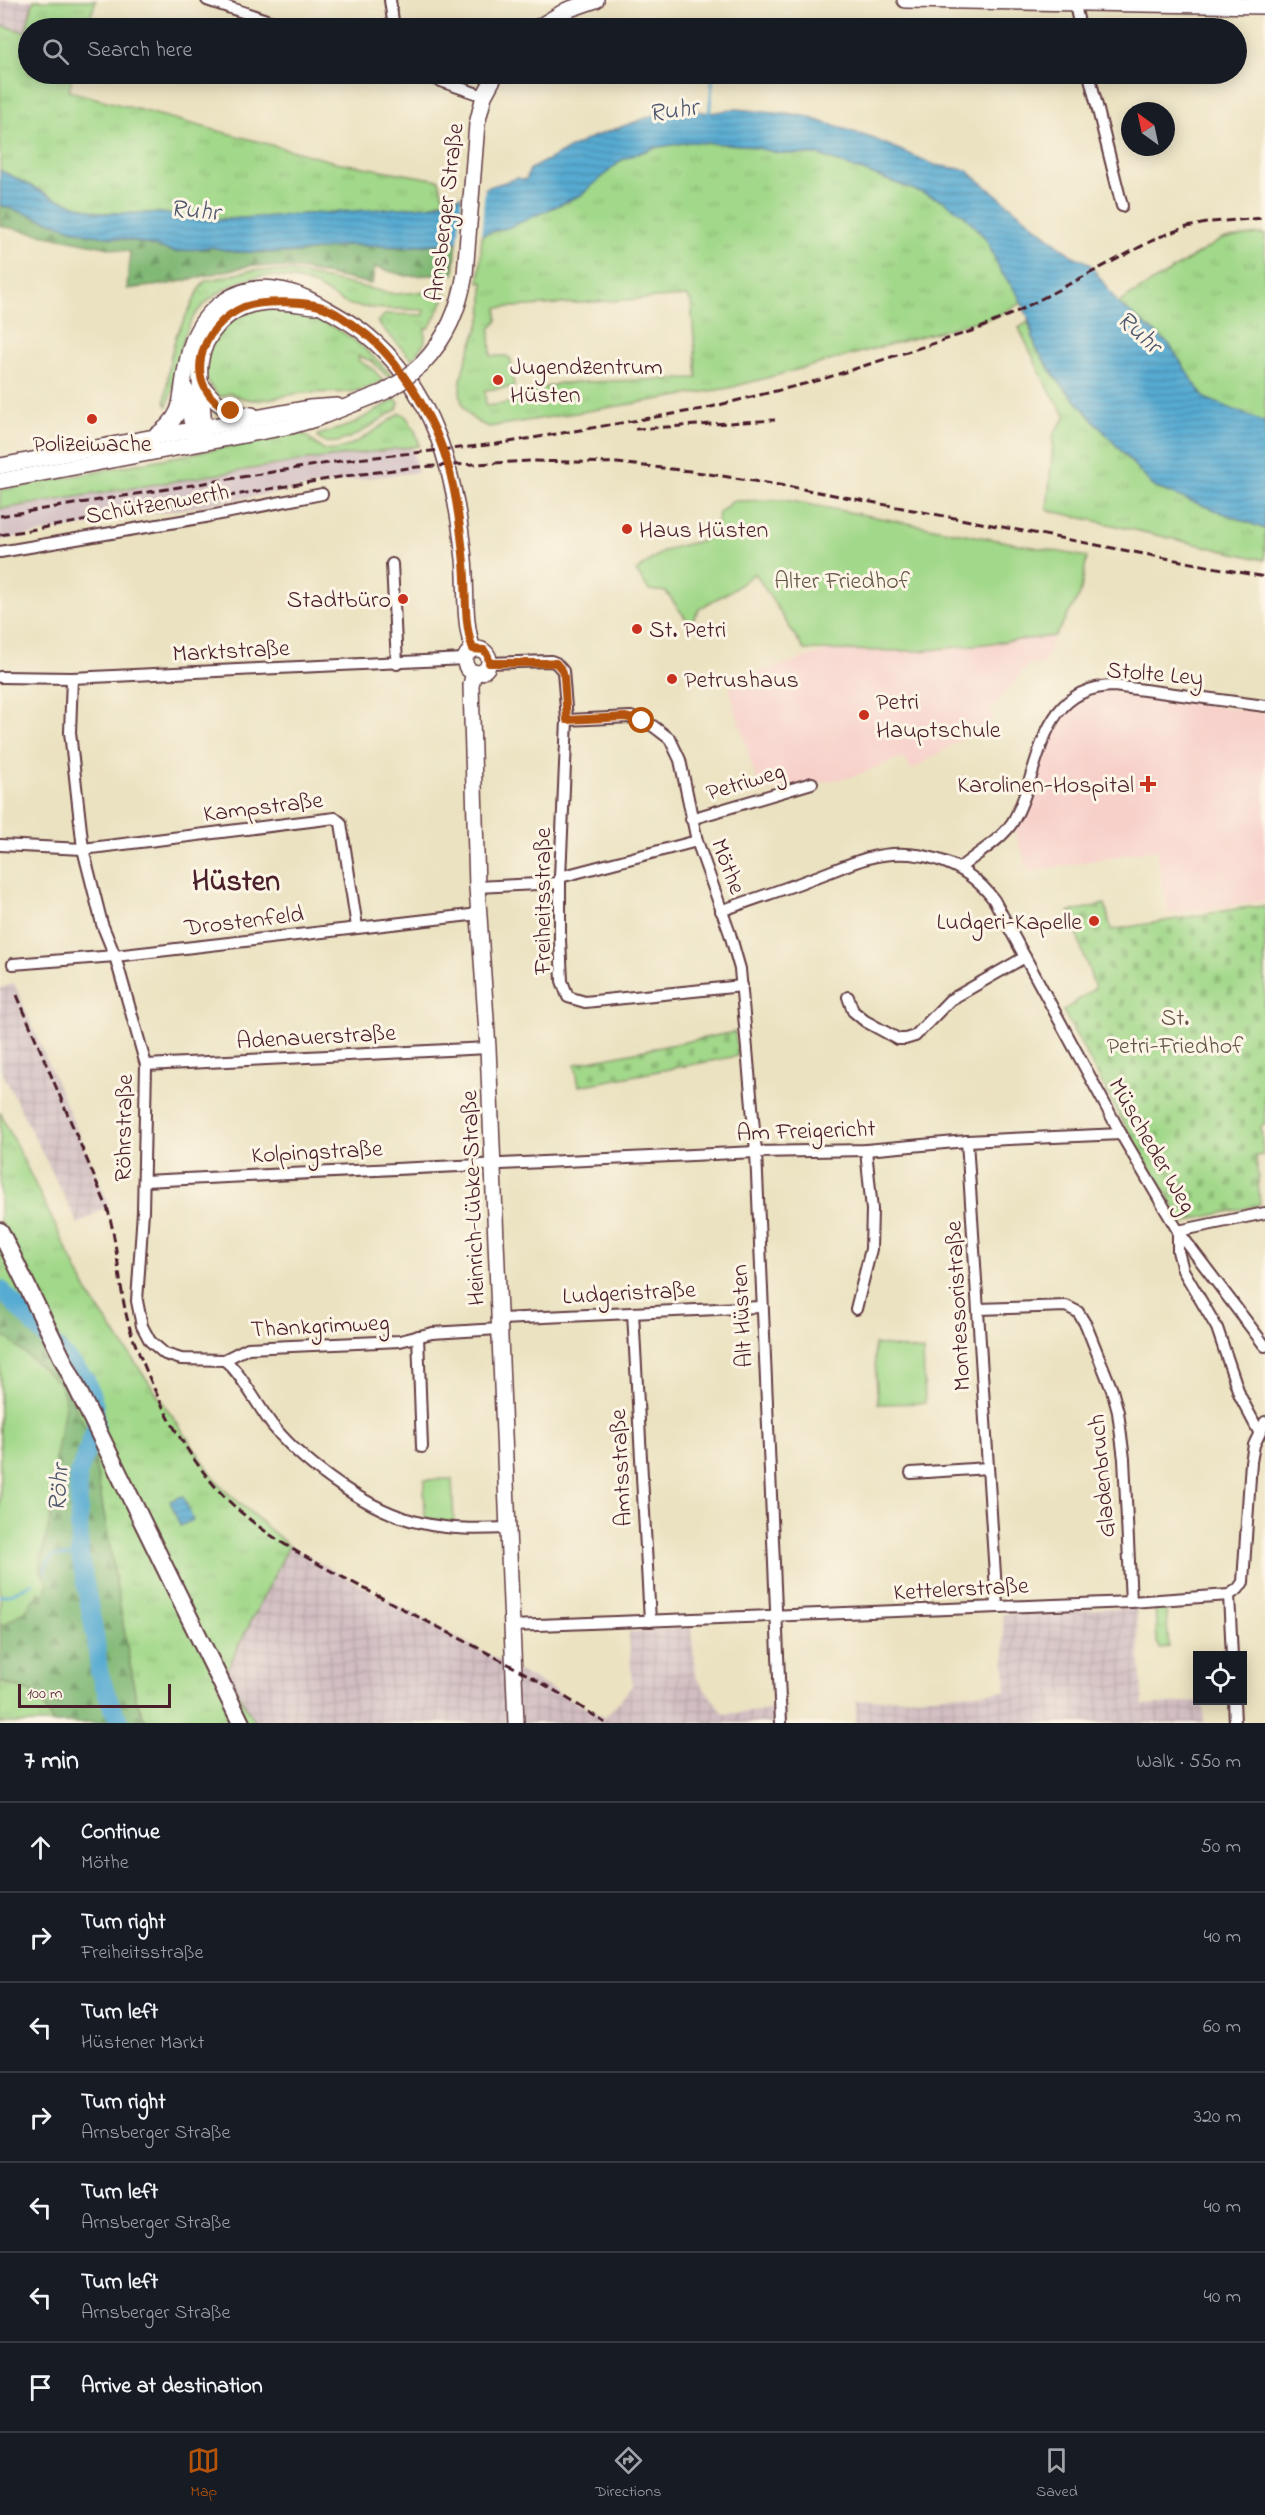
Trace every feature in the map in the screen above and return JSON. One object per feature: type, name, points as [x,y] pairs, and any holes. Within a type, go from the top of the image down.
[{"type":"main road","points":[[0,1231],[241,1723]]},
{"type":"street","points":[[207,0],[260,18]]},
{"type":"street","points":[[390,0],[393,18]]},
{"type":"street","points":[[554,18],[567,10],[596,0]]},
{"type":"street","points":[[905,0],[1265,6]]},
{"type":"street","points":[[1073,1],[1077,18]]},
{"type":"street","points":[[449,84],[483,96]]},
{"type":"street","name":"Arnsberger Straße","points":[[200,434],[309,421],[384,392],[402,381],[422,364],[438,346],[449,328],[459,303],[465,274],[477,124],[483,96],[490,84]]},
{"type":"street","points":[[1092,84],[1122,206]]},
{"type":"street","points":[[153,438],[168,426],[177,412],[188,350],[196,330],[209,313],[229,297],[252,289],[277,288],[298,293],[356,326],[382,348],[414,391],[441,439],[459,508],[465,567],[469,654],[467,668],[474,672],[485,670],[489,663],[484,650],[469,654]]},
{"type":"street","points":[[200,434],[200,365],[207,341],[216,327],[229,315],[244,307],[265,302],[323,307]]},
{"type":"street","points":[[184,378],[200,434]]},
{"type":"street","name":"Arnsberger Straße","points":[[201,383],[212,398],[225,409],[238,414],[264,416]]},
{"type":"street","name":"Arnsberger Straße","points":[[200,434],[264,416],[309,408],[343,407]]},
{"type":"street","points":[[0,466],[153,438],[200,434]]},
{"type":"street","points":[[0,481],[200,434]]},
{"type":"street","name":"Schützenwerth","points":[[0,552],[205,517],[322,494]]},
{"type":"street","points":[[392,564],[396,664]]},
{"type":"street","name":"Marktstraße","points":[[0,677],[72,678],[396,664],[469,654]]},
{"type":"street","name":"Freiheitsstraße","points":[[489,663],[550,661],[560,666],[564,677],[567,720],[560,880],[560,940],[564,989],[568,997],[578,1001],[742,986]]},
{"type":"street","name":"Heinrich-Lübke-Straße","points":[[474,672],[471,685],[477,887],[488,1048],[516,1723]]},
{"type":"street","name":"Röhrstraße","points":[[72,678],[70,732],[77,813],[83,849],[102,924],[115,957],[146,1065],[144,1181],[136,1301],[142,1326],[150,1341]]},
{"type":"street","name":"Stolte Ley","points":[[960,868],[1010,825],[1047,730],[1062,708],[1078,696],[1095,689],[1114,686],[1265,706]]},
{"type":"street","name":"Möthe","points":[[567,720],[631,717],[664,733],[675,746],[697,842],[721,911],[853,863],[890,854],[926,857],[960,868]]},
{"type":"street","name":"Petriweg","points":[[691,819],[812,783]]},
{"type":"street","name":"Kampstraße","points":[[83,849],[335,818],[341,823],[357,927]]},
{"type":"street","points":[[477,887],[560,880],[697,842]]},
{"type":"street","points":[[0,845],[83,849]]},
{"type":"street","name":"Müscheder Weg","points":[[960,868],[977,879],[989,893],[1121,1134],[1178,1231],[1265,1346]]},
{"type":"street","name":"Alt Hüsten","points":[[721,911],[734,946],[742,986],[756,1152],[781,1723]]},
{"type":"street","name":"Drostenfeld","points":[[13,964],[115,957],[479,914]]},
{"type":"street","points":[[848,997],[859,1017],[898,1039],[908,1039],[915,1036],[950,1000],[1025,957]]},
{"type":"street","name":"Adenauerstraße","points":[[146,1065],[488,1048]]},
{"type":"street","name":"Am Freigericht","points":[[493,1164],[756,1152],[866,1150],[1121,1134]]},
{"type":"street","name":"Montessoristraße","points":[[967,1142],[997,1606]]},
{"type":"street","points":[[856,1309],[871,1249],[872,1210],[866,1150]]},
{"type":"street","name":"Kolpingstraße","points":[[144,1181],[493,1164]]},
{"type":"street","points":[[1232,1651],[1229,1595],[1243,1582],[1251,1462],[1262,1427],[1240,1396],[1217,1328],[1186,1277],[1178,1251],[1178,1231],[1265,1213]]},
{"type":"street","name":"Gladenbruch","points":[[979,1309],[1060,1305],[1071,1307],[1083,1320],[1112,1390],[1120,1422],[1131,1602]]},
{"type":"street","name":"Ludgeristraße","points":[[499,1324],[633,1313],[761,1307]]},
{"type":"street","name":"Amtsstraße","points":[[633,1313],[650,1621]]},
{"type":"street","name":"Thankgrimweg","points":[[150,1341],[160,1351],[177,1359],[224,1360],[248,1348],[400,1341],[432,1333],[499,1324]]},
{"type":"street","points":[[418,1336],[422,1447]]},
{"type":"street","points":[[224,1360],[232,1366],[265,1416],[290,1445],[312,1466],[339,1484],[388,1510],[423,1524],[458,1528],[508,1528]]},
{"type":"street","points":[[911,1473],[988,1468]]},
{"type":"street","name":"Kettelerstraße","points":[[512,1626],[1131,1602],[1229,1595]]},
{"type":"street","points":[[1234,1705],[1235,1723]]},
{"type":"shaded area","points":[[0,0],[34,0],[29,18],[18,18],[18,30],[0,25]]},
{"type":"shaded area","points":[[412,447],[418,472],[346,481],[0,540],[0,509],[307,460]]},
{"type":"shaded area","name":"Petri Hauptschule","points":[[1054,637],[1043,665],[1029,664],[989,712],[994,719],[912,770],[906,760],[900,758],[852,777],[760,792],[729,688],[755,674],[826,651],[922,652]]},
{"type":"shaded area","name":"Karolinen-Hospital","points":[[1101,690],[1265,713],[1265,901],[1168,914],[1156,849],[1029,872],[1015,833],[1047,736],[1059,717],[1075,701]]},
{"type":"shaded area","points":[[14,983],[109,1205],[78,1224],[0,1068],[0,989]]},
{"type":"shaded area","points":[[289,1546],[605,1718],[632,1686],[629,1632],[692,1627],[695,1676],[724,1714],[785,1709],[786,1723],[255,1723],[226,1671]]},
{"type":"shaded area","points":[[1136,1607],[1143,1705],[1193,1702],[1193,1705],[1203,1705],[1204,1723],[856,1723],[856,1701],[1006,1691],[1003,1614]]},
{"type":"green space","points":[[34,0],[96,0],[90,18],[29,18]]},
{"type":"green space","points":[[0,25],[18,30],[18,84],[71,84],[69,91],[335,162],[439,180],[444,200],[430,206],[212,220],[161,213],[100,213],[54,198],[0,170]]},
{"type":"green space","points":[[689,142],[744,145],[779,153],[819,155],[942,200],[964,215],[986,239],[1001,272],[1022,303],[996,316],[729,388],[489,427],[473,419],[464,408],[460,394],[465,364],[483,310],[483,282],[479,283],[482,235],[510,227],[581,195],[623,159],[653,148]],"holes":[[[687,296],[691,301],[697,378],[560,383],[531,392],[531,400],[486,406],[485,390],[514,387],[511,359],[506,356],[491,356],[490,329],[497,322],[497,308]]]},
{"type":"green space","points":[[0,205],[87,234],[136,241],[175,252],[211,247],[235,252],[296,253],[348,245],[406,247],[457,242],[454,274],[406,276],[375,267],[372,284],[305,270],[252,265],[169,284],[127,289],[130,252],[0,226]]},
{"type":"green space","points":[[1265,234],[1265,422],[1204,398],[1169,344],[1118,303],[1222,239]]},
{"type":"green space","points":[[253,270],[293,272],[395,294],[436,291],[447,294],[429,328],[425,328],[425,342],[412,359],[377,322],[386,314],[424,315],[425,310],[350,305],[307,282],[276,276],[244,280],[212,297],[190,323],[185,333],[167,406],[165,402],[170,359],[176,336],[200,288],[205,281]]},
{"type":"green space","points":[[270,308],[307,316],[337,329],[364,349],[391,375],[388,377],[372,361],[358,356],[359,361],[373,369],[383,381],[362,389],[344,392],[293,394],[259,400],[250,400],[230,393],[220,397],[208,382],[205,373],[205,363],[213,343],[234,319],[242,314]]},
{"type":"green space","points":[[1028,322],[1036,348],[1058,381],[1154,487],[1265,529],[1265,560],[1047,510],[1054,433],[1066,417],[1045,383],[1019,328]]},
{"type":"green space","points":[[396,399],[399,403],[397,409],[358,434],[335,442],[326,442],[318,438],[318,435],[351,425]]},
{"type":"green space","points":[[400,413],[405,415],[412,426],[419,446],[307,460],[0,509],[0,490],[300,433],[322,449],[343,448],[364,438]]},
{"type":"green space","name":"Alter Friedhof","points":[[785,500],[1087,557],[1080,595],[1055,636],[921,651],[804,650],[755,573],[734,589],[700,608],[690,624],[666,592],[649,590],[636,571],[667,550],[707,538],[717,524],[719,513],[733,501]]},
{"type":"green space","name":"St. Petri-Friedhof","points":[[1105,904],[1111,930],[1265,906],[1265,1125],[1261,1126],[1263,1155],[1256,1156],[1260,1205],[1195,1219],[1184,1224],[1135,1144],[1063,1011],[1095,988],[1069,912]]},
{"type":"green space","points":[[735,1032],[738,1056],[579,1086],[575,1064]]},
{"type":"green space","points":[[0,1112],[90,1297],[221,1487],[289,1546],[226,1671],[255,1723],[147,1723],[136,1700],[91,1439],[38,1333],[0,1293]]},
{"type":"green space","points":[[0,1293],[38,1333],[91,1439],[136,1699],[147,1723],[53,1723],[38,1695],[0,1681]]},
{"type":"green space","points":[[0,1332],[59,1383],[65,1407],[53,1472],[51,1516],[40,1563],[40,1571],[48,1584],[43,1595],[39,1592],[25,1611],[0,1627]]},
{"type":"green space","points":[[874,1344],[923,1351],[925,1403],[878,1404]]},
{"type":"green space","points":[[452,1479],[454,1523],[425,1518],[424,1480]]},
{"type":"green space","points":[[1155,1606],[1166,1607],[1169,1647],[1160,1648],[1157,1642]]},
{"type":"green space","points":[[0,1681],[38,1695],[53,1723],[0,1723]]},
{"type":"water","name":"Ruhr","points":[[683,109],[710,113],[736,109],[804,116],[872,138],[935,165],[966,170],[1071,255],[1089,263],[1118,303],[1169,344],[1204,398],[1265,422],[1265,529],[1154,487],[1058,381],[1036,348],[1028,317],[1017,293],[1001,272],[986,239],[964,215],[942,200],[819,155],[779,153],[744,145],[689,142],[653,148],[623,159],[581,195],[510,227],[453,242],[406,247],[348,245],[296,253],[235,252],[211,247],[175,252],[136,241],[87,234],[0,205],[0,170],[54,198],[100,213],[161,213],[212,220],[430,206],[517,178],[526,180],[530,169],[590,138],[666,111]]},
{"type":"water","points":[[183,1496],[193,1520],[180,1526],[170,1501]]},
{"type":"pier","points":[[485,185],[481,239],[458,245],[462,192]]},
{"type":"waterway","name":"Ruhr","points":[[709,117],[712,84]]},
{"type":"waterway","name":"Röhr","points":[[0,1289],[86,1379],[95,1406],[96,1426],[78,1475],[80,1556],[96,1641],[99,1672],[112,1708],[121,1723]]},
{"type":"waterway","points":[[45,1572],[47,1563],[53,1556],[80,1556]]},
{"type":"waterway","points":[[0,1596],[11,1594],[33,1583]]},
{"type":"railway","points":[[0,516],[347,460],[497,444],[703,409],[820,380],[978,329],[1018,311],[1159,237],[1187,227],[1211,222],[1265,218]]},
{"type":"railway","points":[[635,429],[775,420]]},
{"type":"railway","points":[[0,535],[346,476],[417,467],[531,461],[617,463],[690,471],[792,487],[1265,577]]},
{"type":"railway","points":[[17,995],[107,1207],[125,1309],[138,1351],[168,1416],[187,1449],[209,1479],[237,1508],[290,1548],[518,1669],[605,1723]]},
{"type":"place","name":"Jugendzentrum Hüsten","points":[[498,380]]},
{"type":"place","name":"Polizeiwache","points":[[92,419]]},
{"type":"place","name":"Haus Hüsten","points":[[627,529]]},
{"type":"place","name":"Stadtbüro","points":[[403,599]]},
{"type":"place","name":"St. Petri","points":[[637,629]]},
{"type":"place","name":"Petrushaus","points":[[672,679]]},
{"type":"place","name":"Petri Hauptschule","points":[[864,715]]},
{"type":"place","name":"Karolinen-Hospital","points":[[1148,784]]},
{"type":"place","name":"Ludgeri-Kapelle","points":[[1094,921]]},
{"type":"district","name":"Hüsten","points":[[236,880]]},
{"type":"route","points":[[231,411],[225,409],[207,392],[201,383],[200,365],[210,335],[234,312],[265,302],[323,307],[363,332],[382,348],[396,365],[418,396],[441,439],[459,508],[465,567],[467,634],[473,649],[484,650],[489,663],[550,661],[560,666],[564,677],[567,720],[631,717],[642,721]]}]
